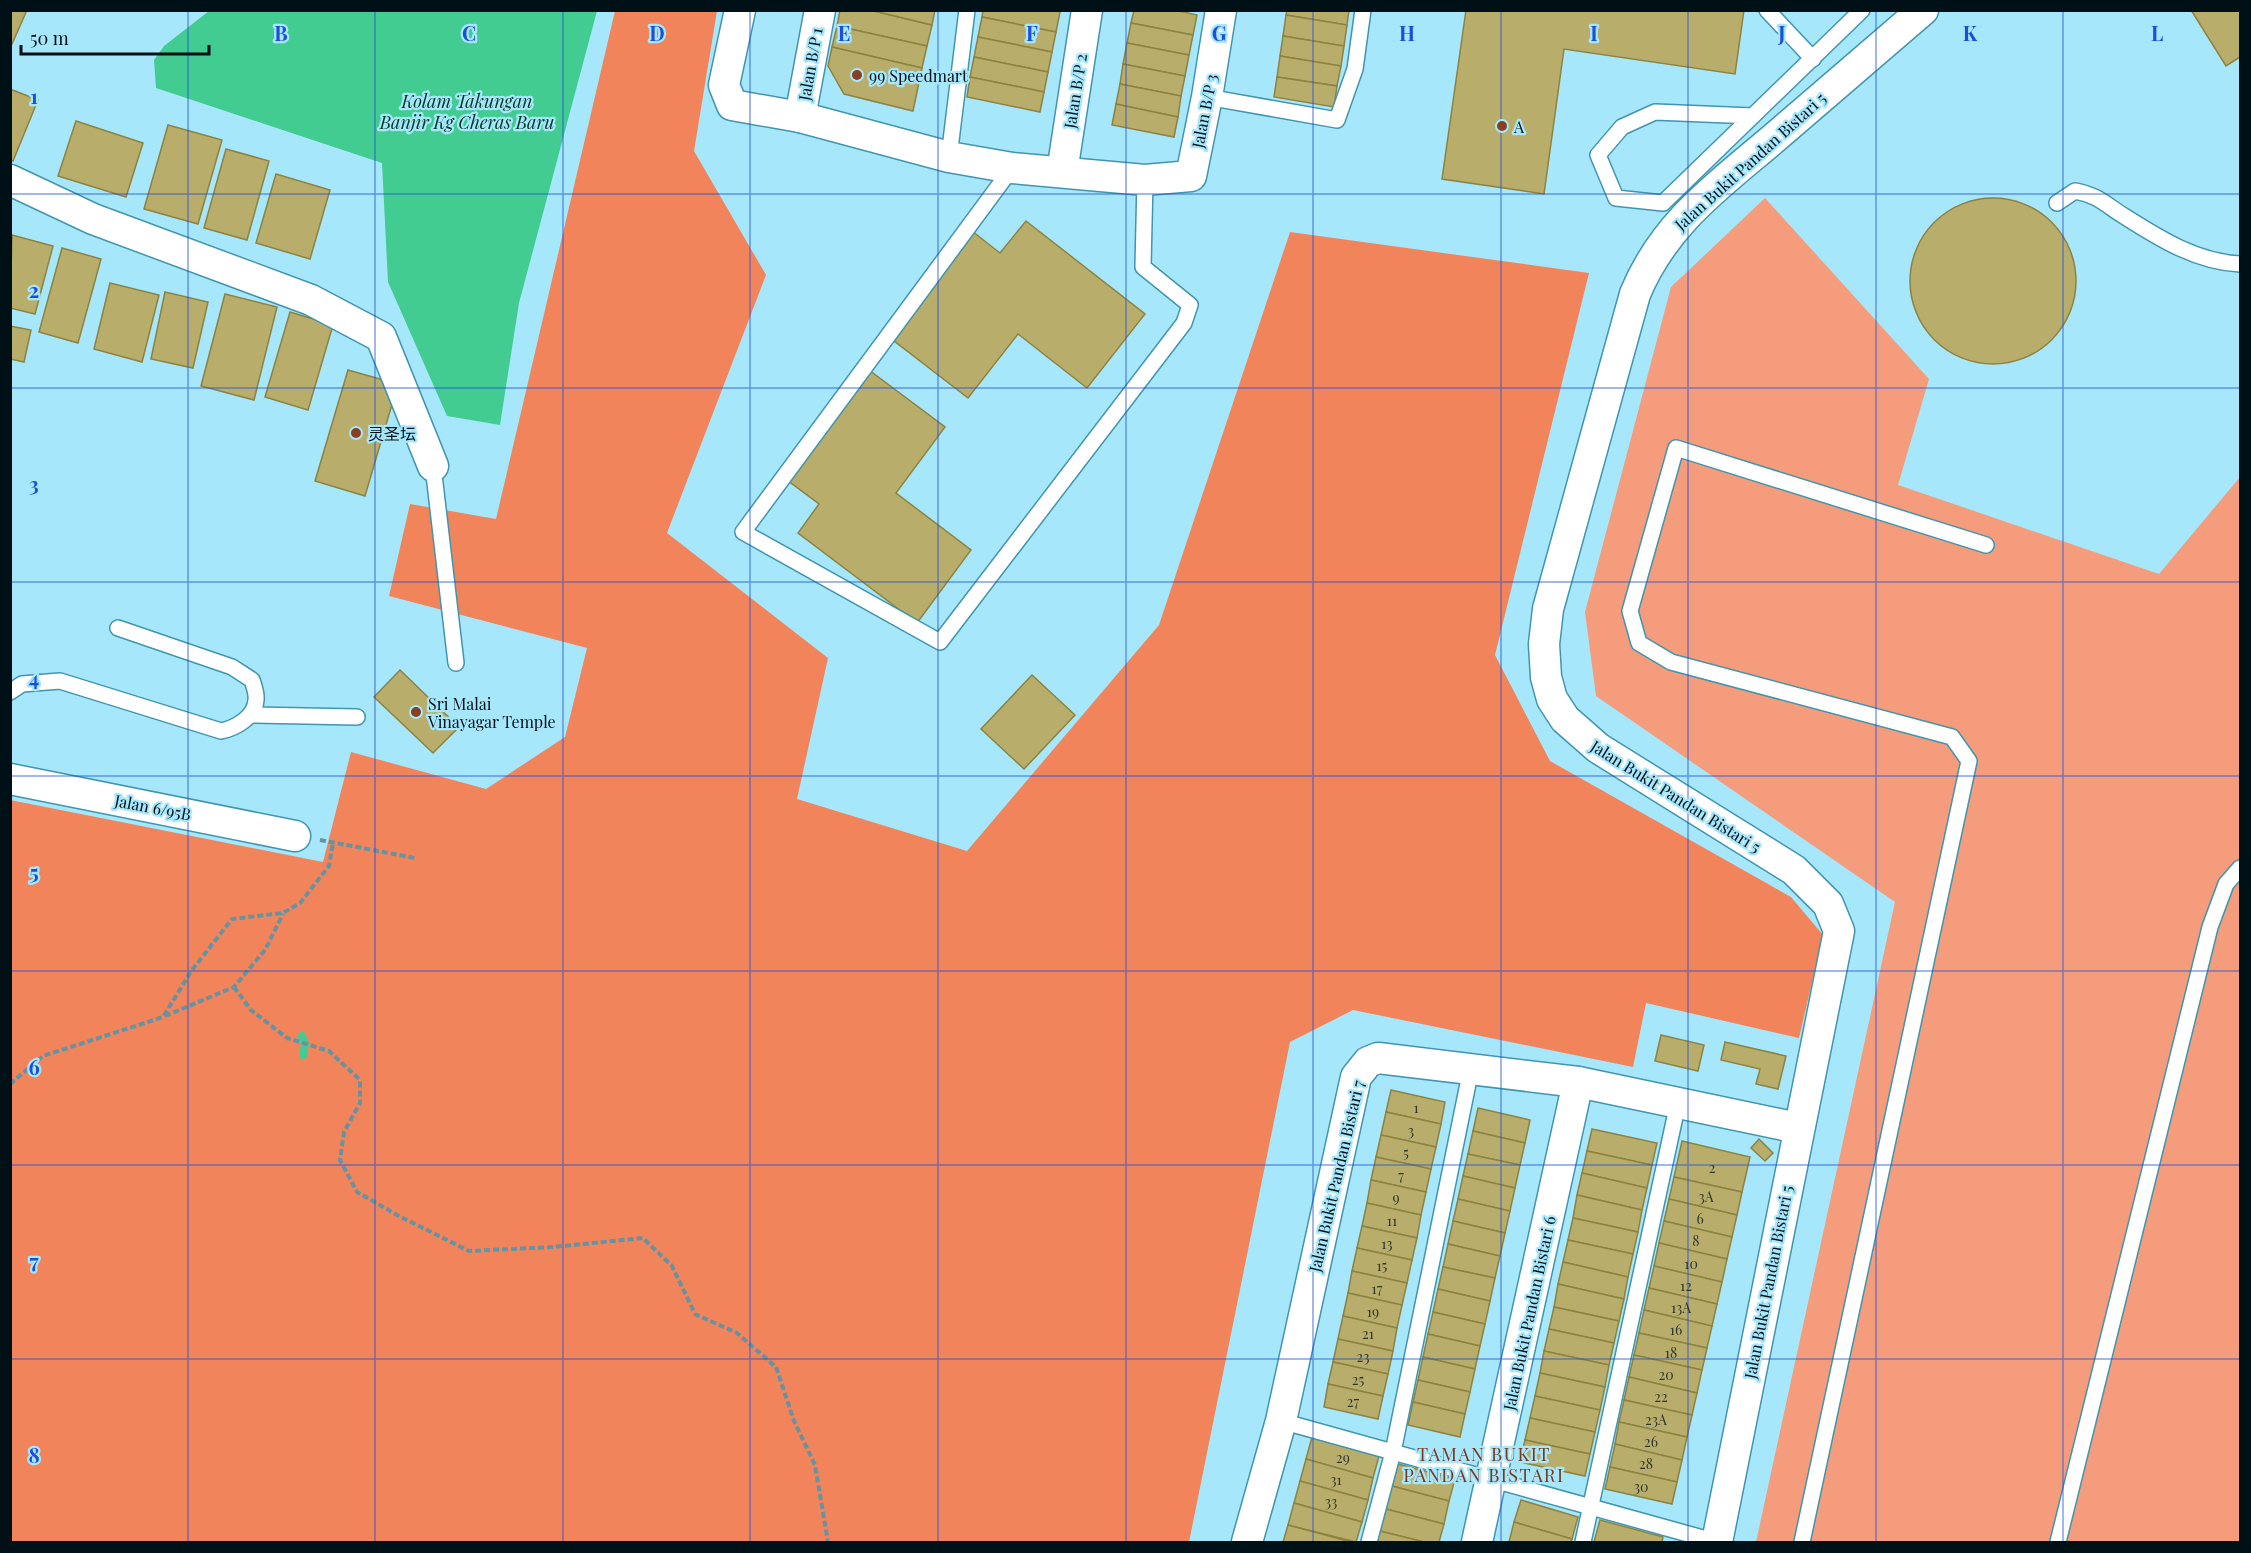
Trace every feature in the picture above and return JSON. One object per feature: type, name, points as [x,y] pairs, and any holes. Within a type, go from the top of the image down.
[{"type":"street","points":[[740,10],[724,85],[732,105],[800,117],[949,157],[1012,168],[1145,180]]},
{"type":"street","name":"Jalan B/P 1","points":[[800,117],[820,10]]},
{"type":"street","name":"Jalan B/P 2","points":[[1062,172],[1087,10]]},
{"type":"street","name":"Jalan B/P 3","points":[[1145,180],[1191,176],[1221,10]]},
{"type":"street","name":"Jalan Bukit Pandan Bistari 5","points":[[1717,1542],[1798,1128],[1838,946],[1839,931],[1835,916],[1818,891],[1794,870],[1580,735],[1564,719],[1552,699],[1546,678],[1544,644],[1548,609],[1635,294],[1650,260],[1660,245],[1695,206],[1923,10]]},
{"type":"street","points":[[10,180],[93,219],[311,300],[381,336],[433,466]]},
{"type":"street","name":"Jalan 6/95B","points":[[10,779],[296,836]]},
{"type":"street","name":"Jalan Bukit Pandan Bistari 7","points":[[1247,1542],[1281,1421],[1356,1077],[1368,1062],[1378,1058],[1578,1082],[1798,1128]]},
{"type":"street","name":"Jalan Bukit Pandan Bistari 6","points":[[1478,1542],[1578,1082]]},
{"type":"lane","points":[[949,157],[967,10]]},
{"type":"lane","points":[[1207,97],[1337,120],[1355,69],[1363,10]]},
{"type":"lane","points":[[1767,10],[1814,59]]},
{"type":"lane","points":[[1753,116],[1655,112],[1622,127],[1598,155],[1616,198],[1663,203],[1814,59],[1862,10]]},
{"type":"lane","points":[[1012,168],[743,532],[940,642],[1184,324],[1190,304],[1143,267],[1145,180]]},
{"type":"lane","points":[[2057,203],[2075,191],[2094,195],[2177,248],[2222,263],[2241,264]]},
{"type":"lane","points":[[1802,1542],[1969,760],[1952,737],[1671,662],[1639,643],[1630,612],[1676,448],[1986,545]]},
{"type":"lane","points":[[433,466],[456,663]]},
{"type":"lane","points":[[10,692],[22,684],[60,681],[222,731],[236,728],[250,715],[256,700],[252,680],[232,667],[118,628]]},
{"type":"lane","points":[[250,715],[357,717]]},
{"type":"lane","points":[[2058,1542],[2210,927],[2226,884],[2241,867]]},
{"type":"lane","points":[[1369,1542],[1393,1452],[1471,1069]]},
{"type":"lane","points":[[1583,1542],[1678,1103]]},
{"type":"lane","points":[[1281,1421],[1717,1542]]},
{"type":"path","points":[[296,836],[415,858]]},
{"type":"path","points":[[163,1017],[192,970],[232,919],[283,913],[300,903],[329,866],[333,843]]},
{"type":"path","points":[[10,1084],[43,1056],[163,1017],[234,987],[265,950],[283,913]]},
{"type":"path","points":[[234,987],[251,1010],[287,1038],[329,1052],[360,1080],[360,1103],[344,1132],[340,1160],[357,1191],[469,1251],[553,1247],[643,1238],[672,1266],[695,1314],[737,1333],[776,1367],[794,1421],[815,1465],[828,1542]]},
{"type":"shaded area","points":[[615,11],[717,11],[694,151],[766,275],[667,533],[828,658],[797,799],[967,851],[1159,625],[1290,232],[1589,273],[1495,655],[1550,761],[1791,897],[1823,935],[1799,1038],[1646,1003],[1633,1067],[1353,1010],[1290,1042],[1189,1542],[11,1542],[10,800],[323,862],[351,752],[486,789],[565,737],[587,648],[389,596],[410,504],[496,519]]},
{"type":"shaded area","points":[[1765,198],[1929,379],[1898,485],[2159,574],[2240,477],[2240,1542],[1756,1542],[1895,902],[1596,696],[1585,612],[1671,287]]},
{"type":"water","name":"Kolam Takungan Banjir Kg Cheras Baru","points":[[209,11],[597,11],[519,303],[500,425],[447,416],[388,282],[382,163],[156,88],[154,60],[164,46]]},
{"type":"building","points":[[10,10],[27,10],[12,44],[10,43]]},
{"type":"building","points":[[840,10],[870,10],[932,25],[927,46],[837,26]]},
{"type":"building","points":[[870,10],[935,10],[932,25]]},
{"type":"building","points":[[983,10],[1054,10],[1060,12],[1056,32],[982,17]]},
{"type":"building","points":[[1134,10],[1175,10],[1197,15],[1193,35],[1131,23]]},
{"type":"building","points":[[1287,10],[1349,10],[1347,25],[1286,15]]},
{"type":"building","name":"A","points":[[1466,10],[1744,10],[1735,74],[1564,49],[1544,194],[1442,179]]},
{"type":"building","points":[[2191,10],[2240,10],[2240,57],[2226,66]]},
{"type":"building","points":[[1286,15],[1347,25],[1344,46],[1283,36]]},
{"type":"building","points":[[982,17],[1056,32],[1052,52],[978,37]]},
{"type":"building","points":[[1131,23],[1193,35],[1189,55],[1127,43]]},
{"type":"building","points":[[837,26],[927,46],[922,68],[832,47]]},
{"type":"building","points":[[1283,36],[1344,46],[1341,66],[1280,56]]},
{"type":"building","points":[[978,37],[1052,52],[1048,72],[974,57]]},
{"type":"building","points":[[1127,43],[1189,55],[1185,76],[1123,64]]},
{"type":"building","points":[[832,47],[922,68],[913,111],[844,94],[828,66]]},
{"type":"building","points":[[1280,56],[1341,66],[1337,86],[1277,77]]},
{"type":"building","points":[[974,57],[1048,72],[1044,92],[970,77]]},
{"type":"building","points":[[1123,64],[1185,76],[1181,96],[1120,84]]},
{"type":"building","points":[[970,77],[1044,92],[1040,112],[967,97]]},
{"type":"building","points":[[1277,77],[1337,86],[1334,107],[1274,97]]},
{"type":"building","points":[[1120,84],[1181,96],[1178,117],[1116,104]]},
{"type":"building","points":[[10,89],[38,100],[13,161],[10,160]]},
{"type":"building","points":[[1116,104],[1178,117],[1174,137],[1112,125]]},
{"type":"building","points":[[76,121],[143,143],[126,197],[58,176]]},
{"type":"building","points":[[168,125],[222,140],[198,224],[144,209]]},
{"type":"building","points":[[226,149],[269,161],[247,240],[204,228]]},
{"type":"building","points":[[276,174],[330,190],[310,259],[256,243]]},
{"type":"building","points":[[1993,198],[2009,199],[2025,204],[2052,222],[2070,249],[2075,265],[2075,297],[2070,313],[2052,340],[2025,358],[2009,363],[1993,364],[1977,363],[1961,358],[1934,340],[1916,313],[1911,297],[1910,281],[1911,265],[1916,249],[1934,222],[1961,204],[1977,199]]},
{"type":"building","points":[[1026,221],[1145,314],[1087,388],[1018,334],[968,398],[889,337],[972,231],[1000,253]]},
{"type":"building","points":[[12,235],[53,246],[35,314],[10,308]]},
{"type":"building","points":[[62,248],[101,259],[78,343],[39,332]]},
{"type":"building","points":[[110,283],[159,295],[142,362],[94,349]]},
{"type":"building","points":[[165,292],[208,302],[193,368],[151,359]]},
{"type":"building","points":[[225,294],[277,307],[254,400],[201,386]]},
{"type":"building","points":[[290,312],[333,325],[308,410],[265,397]]},
{"type":"building","points":[[10,326],[31,330],[24,362],[10,359]]},
{"type":"building","name":"灵圣坛","points":[[348,370],[398,384],[365,496],[315,481]]},
{"type":"building","points":[[869,370],[945,427],[896,493],[971,550],[917,623],[798,533],[819,504],[787,480]]},
{"type":"building","name":"Sri Malai Vinayagar Temple","points":[[400,670],[459,727],[433,753],[374,697]]},
{"type":"building","points":[[1032,675],[1075,715],[1024,769],[981,729]]},
{"type":"building","points":[[1661,1035],[1704,1045],[1698,1071],[1655,1061]]},
{"type":"building","points":[[1725,1042],[1786,1056],[1778,1089],[1756,1084],[1760,1069],[1721,1060]]},
{"type":"building","points":[[1391,1090],[1445,1102],[1441,1124],[1386,1112]]},
{"type":"building","points":[[1478,1108],[1530,1120],[1525,1143],[1473,1131]]},
{"type":"building","points":[[1386,1112],[1441,1124],[1436,1147],[1381,1135]]},
{"type":"building","points":[[1592,1129],[1657,1143],[1652,1165],[1587,1151]]},
{"type":"building","points":[[1473,1131],[1525,1143],[1520,1165],[1468,1154]]},
{"type":"building","points":[[1381,1135],[1436,1147],[1431,1169],[1376,1157]]},
{"type":"building","points":[[1759,1139],[1773,1153],[1765,1161],[1751,1148]]},
{"type":"building","points":[[1682,1141],[1750,1157],[1742,1192],[1674,1177]]},
{"type":"building","points":[[1587,1151],[1652,1165],[1647,1188],[1582,1173]]},
{"type":"building","points":[[1468,1154],[1520,1165],[1515,1188],[1463,1176]]},
{"type":"building","points":[[1376,1157],[1431,1169],[1426,1192],[1371,1180]]},
{"type":"building","points":[[1582,1173],[1647,1188],[1642,1210],[1577,1195]]},
{"type":"building","points":[[1463,1176],[1515,1188],[1510,1211],[1458,1199]]},
{"type":"building","points":[[1674,1177],[1742,1192],[1737,1215],[1669,1199]]},
{"type":"building","points":[[1371,1180],[1426,1192],[1421,1215],[1367,1203]]},
{"type":"building","points":[[1577,1195],[1642,1210],[1638,1232],[1573,1218]]},
{"type":"building","points":[[1458,1199],[1510,1211],[1505,1233],[1453,1221]]},
{"type":"building","points":[[1669,1199],[1737,1215],[1732,1237],[1664,1221]]},
{"type":"building","points":[[1367,1203],[1421,1215],[1417,1238],[1362,1226]]},
{"type":"building","points":[[1573,1218],[1638,1232],[1633,1254],[1568,1240]]},
{"type":"building","points":[[1453,1221],[1505,1233],[1500,1256],[1448,1244]]},
{"type":"building","points":[[1664,1221],[1732,1237],[1727,1259],[1659,1243]]},
{"type":"building","points":[[1362,1226],[1417,1238],[1412,1260],[1357,1248]]},
{"type":"building","points":[[1568,1240],[1633,1254],[1628,1277],[1563,1262]]},
{"type":"building","points":[[1659,1243],[1727,1259],[1722,1282],[1654,1266]]},
{"type":"building","points":[[1448,1244],[1500,1256],[1495,1278],[1443,1267]]},
{"type":"building","points":[[1357,1248],[1412,1260],[1407,1283],[1352,1271]]},
{"type":"building","points":[[1563,1262],[1628,1277],[1624,1299],[1558,1284]]},
{"type":"building","points":[[1654,1266],[1722,1282],[1717,1304],[1649,1288]]},
{"type":"building","points":[[1443,1267],[1495,1278],[1490,1301],[1438,1289]]},
{"type":"building","points":[[1352,1271],[1407,1283],[1402,1305],[1348,1293]]},
{"type":"building","points":[[1558,1284],[1624,1299],[1619,1321],[1554,1307]]},
{"type":"building","points":[[1649,1288],[1717,1304],[1712,1326],[1644,1310]]},
{"type":"building","points":[[1438,1289],[1490,1301],[1485,1324],[1433,1312]]},
{"type":"building","points":[[1348,1293],[1402,1305],[1397,1328],[1343,1316]]},
{"type":"building","points":[[1554,1307],[1619,1321],[1614,1343],[1549,1329]]},
{"type":"building","points":[[1644,1310],[1712,1326],[1707,1348],[1639,1333]]},
{"type":"building","points":[[1433,1312],[1485,1324],[1480,1346],[1428,1334]]},
{"type":"building","points":[[1343,1316],[1397,1328],[1393,1351],[1338,1339]]},
{"type":"building","points":[[1549,1329],[1614,1343],[1609,1365],[1544,1351]]},
{"type":"building","points":[[1639,1333],[1707,1348],[1702,1370],[1634,1355]]},
{"type":"building","points":[[1428,1334],[1480,1346],[1475,1369],[1423,1357]]},
{"type":"building","points":[[1338,1339],[1393,1351],[1388,1374],[1333,1362]]},
{"type":"building","points":[[1544,1351],[1609,1365],[1605,1387],[1540,1373]]},
{"type":"building","points":[[1634,1355],[1702,1370],[1697,1393],[1629,1377]]},
{"type":"building","points":[[1423,1357],[1475,1369],[1470,1392],[1418,1380]]},
{"type":"building","points":[[1333,1362],[1388,1374],[1383,1396],[1328,1384]]},
{"type":"building","points":[[1540,1373],[1605,1387],[1600,1410],[1535,1396]]},
{"type":"building","points":[[1629,1377],[1697,1393],[1692,1415],[1624,1400]]},
{"type":"building","points":[[1418,1380],[1470,1392],[1465,1414],[1413,1402]]},
{"type":"building","points":[[1328,1384],[1383,1396],[1378,1419],[1324,1407]]},
{"type":"building","points":[[1535,1396],[1600,1410],[1595,1432],[1530,1418]]},
{"type":"building","points":[[1624,1400],[1692,1415],[1687,1437],[1619,1422]]},
{"type":"building","points":[[1413,1402],[1465,1414],[1460,1437],[1408,1425]]},
{"type":"building","points":[[1530,1418],[1595,1432],[1590,1454],[1525,1440]]},
{"type":"building","points":[[1619,1422],[1687,1437],[1682,1460],[1615,1444]]},
{"type":"building","points":[[1312,1437],[1379,1456],[1373,1478],[1306,1459]]},
{"type":"building","points":[[1525,1440],[1590,1454],[1585,1476],[1520,1462]]},
{"type":"building","points":[[1615,1444],[1682,1460],[1677,1482],[1610,1467]]},
{"type":"building","points":[[1306,1459],[1373,1478],[1368,1500],[1300,1481]]},
{"type":"building","points":[[1398,1464],[1455,1479],[1449,1501],[1392,1486]]},
{"type":"building","points":[[1610,1467],[1677,1482],[1672,1504],[1605,1489]]},
{"type":"building","points":[[1300,1481],[1368,1500],[1362,1522],[1294,1503]]},
{"type":"building","points":[[1392,1486],[1449,1501],[1444,1524],[1386,1509]]},
{"type":"building","points":[[1521,1500],[1578,1517],[1572,1539],[1514,1522]]},
{"type":"building","points":[[1294,1503],[1362,1522],[1356,1542],[1288,1525]]},
{"type":"building","points":[[1386,1509],[1444,1524],[1439,1542],[1424,1542],[1380,1531]]},
{"type":"building","points":[[1600,1520],[1663,1537],[1662,1542],[1594,1542]]},
{"type":"building","points":[[1514,1522],[1572,1539],[1571,1542],[1509,1542]]},
{"type":"building","points":[[1288,1525],[1351,1542],[1283,1542]]},
{"type":"building","points":[[1380,1531],[1424,1542],[1377,1542]]},
{"type":"waterway","points":[[302,1036],[305,1044],[303,1055]]},
{"type":"place","name":"99 Speedmart","points":[[857,75]]},
{"type":"place","name":"A","points":[[1502,126]]},
{"type":"place","name":"灵圣坛","points":[[356,433]]},
{"type":"place","name":"Sri Malai Vinayagar Temple","points":[[416,712]]},
{"type":"district","name":"TAMAN BUKIT PANDAN BISTARI","points":[[1484,1464]]}]
